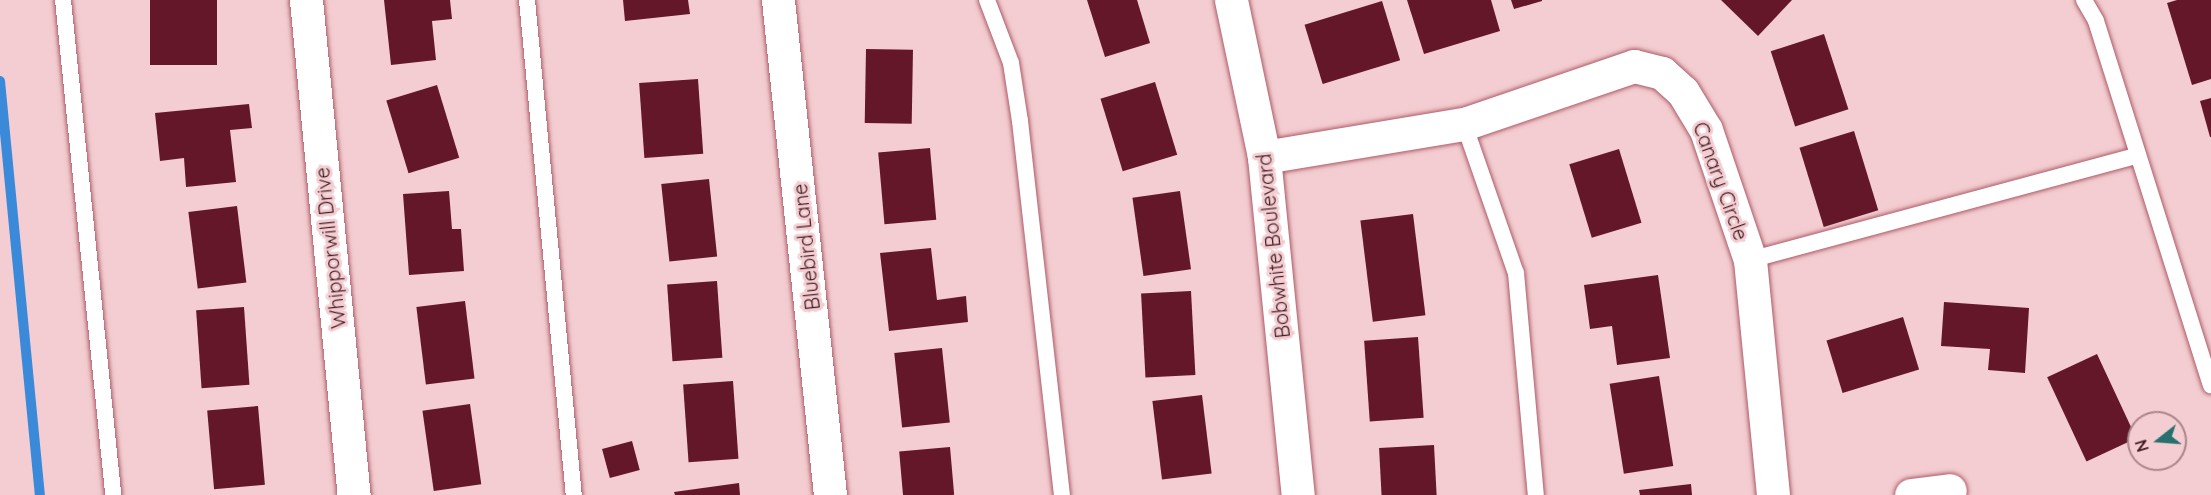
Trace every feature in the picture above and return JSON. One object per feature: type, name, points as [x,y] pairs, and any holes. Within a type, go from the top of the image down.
[{"type":"street","name":"Whipporwill Drive","points":[[306,0],[354,495]]},
{"type":"street","name":"Bluebird Lane","points":[[778,0],[830,495]]},
{"type":"street","name":"Bobwhite Boulevard","points":[[1231,0],[1264,157],[1298,495]]},
{"type":"street","name":"Canary Circle","points":[[1264,157],[1464,124],[1634,66],[1662,73],[1683,92],[1706,130],[1750,260],[1773,495]]},
{"type":"street","points":[[1911,495],[1950,490]]},
{"type":"lane","points":[[63,0],[113,495]]},
{"type":"lane","points":[[527,0],[574,495]]},
{"type":"lane","points":[[987,0],[1011,63],[1062,495]]},
{"type":"lane","points":[[2084,0],[2096,21],[2136,156],[2211,385]]},
{"type":"lane","points":[[1464,124],[1516,273],[1536,495]]},
{"type":"lane","points":[[1750,260],[2136,156]]},
{"type":"building","points":[[150,0],[217,0],[217,65],[150,65]]},
{"type":"building","points":[[384,0],[450,0],[452,19],[432,21],[436,60],[391,65]]},
{"type":"building","points":[[623,0],[688,0],[690,14],[625,21]]},
{"type":"building","points":[[1087,0],[1137,0],[1150,43],[1105,57]]},
{"type":"building","points":[[1407,0],[1491,0],[1500,31],[1424,54]]},
{"type":"building","points":[[1511,0],[1542,0],[1542,1],[1514,9]]},
{"type":"building","points":[[1721,0],[1792,0],[1758,36]]},
{"type":"building","points":[[2177,0],[2211,0],[2211,79],[2192,85],[2167,3]]},
{"type":"building","points":[[1382,1],[1400,60],[1323,84],[1305,25]]},
{"type":"building","points":[[1824,34],[1848,109],[1795,126],[1771,51]]},
{"type":"building","points":[[866,49],[913,50],[912,124],[865,123]]},
{"type":"building","points":[[698,79],[703,154],[644,158],[639,83]]},
{"type":"building","points":[[1155,82],[1177,155],[1123,171],[1100,99]]},
{"type":"building","points":[[437,85],[459,158],[409,173],[386,100]]},
{"type":"building","points":[[2211,98],[2211,137],[2210,137],[2200,101]]},
{"type":"building","points":[[249,104],[252,128],[230,130],[236,182],[186,187],[184,158],[160,161],[155,113]]},
{"type":"building","points":[[1854,131],[1878,210],[1824,227],[1799,148]]},
{"type":"building","points":[[930,148],[936,220],[884,224],[878,153]]},
{"type":"building","points":[[1619,149],[1642,223],[1592,238],[1569,164]]},
{"type":"building","points":[[709,179],[717,257],[669,262],[661,184]]},
{"type":"building","points":[[449,191],[452,229],[461,229],[464,271],[409,275],[403,194]]},
{"type":"building","points":[[1180,191],[1191,269],[1143,276],[1132,198]]},
{"type":"building","points":[[237,206],[246,282],[198,288],[188,212]]},
{"type":"building","points":[[1413,214],[1425,315],[1373,322],[1360,220]]},
{"type":"building","points":[[931,248],[937,300],[966,296],[968,322],[889,331],[880,253]]},
{"type":"building","points":[[1658,275],[1670,358],[1617,365],[1612,326],[1590,329],[1584,285]]},
{"type":"building","points":[[717,281],[722,358],[672,361],[667,284]]},
{"type":"building","points":[[1191,291],[1195,375],[1145,378],[1141,294]]},
{"type":"building","points":[[465,301],[475,378],[426,384],[416,307]]},
{"type":"building","points":[[1944,302],[2029,308],[2025,373],[1988,370],[1990,349],[1941,346]]},
{"type":"building","points":[[244,307],[249,385],[202,388],[196,310]]},
{"type":"building","points":[[1903,317],[1919,370],[1843,393],[1826,340]]},
{"type":"building","points":[[1418,337],[1424,418],[1370,422],[1364,341]]},
{"type":"building","points":[[942,348],[950,423],[902,428],[894,353]]},
{"type":"building","points":[[2097,354],[2127,418],[2127,443],[2086,462],[2047,377]]},
{"type":"building","points":[[1659,376],[1673,466],[1624,474],[1610,384]]},
{"type":"building","points":[[733,381],[738,459],[689,462],[683,384]]},
{"type":"building","points":[[1202,395],[1212,473],[1162,480],[1152,401]]},
{"type":"building","points":[[470,404],[481,484],[434,491],[422,411]]},
{"type":"building","points":[[258,406],[265,485],[214,489],[207,410]]},
{"type":"building","points":[[632,441],[640,470],[610,478],[602,449]]},
{"type":"building","points":[[1434,445],[1437,495],[1382,495],[1379,448]]},
{"type":"building","points":[[950,447],[954,495],[903,495],[899,451]]},
{"type":"building","points":[[739,483],[740,495],[675,495],[674,492]]},
{"type":"building","points":[[1691,484],[1692,495],[1640,495],[1639,490]]},
{"type":"waterway","points":[[0,81],[40,495]]}]
